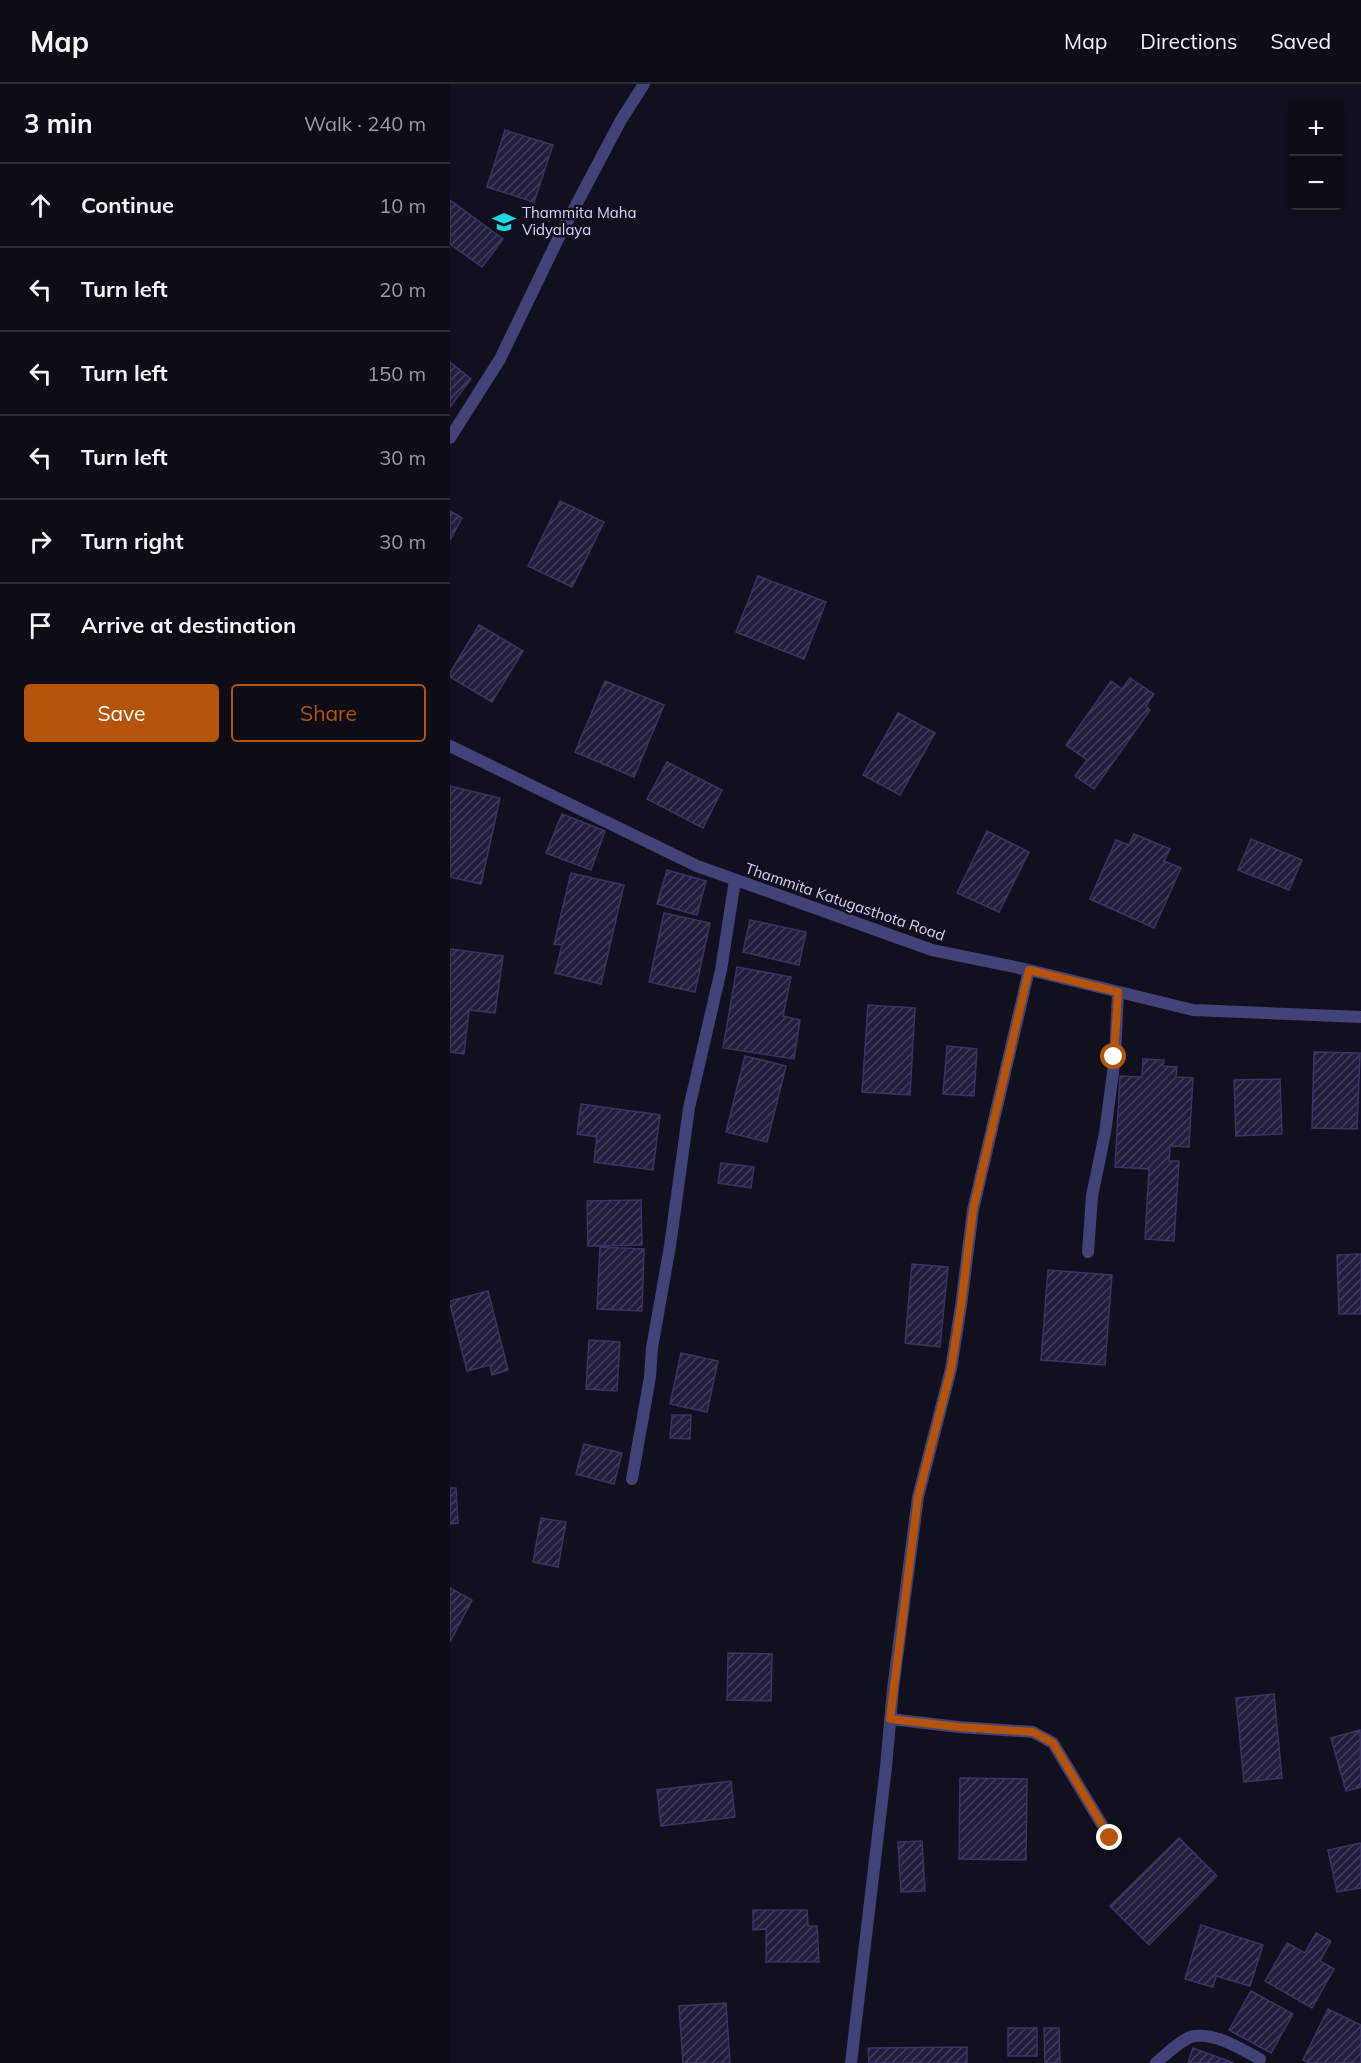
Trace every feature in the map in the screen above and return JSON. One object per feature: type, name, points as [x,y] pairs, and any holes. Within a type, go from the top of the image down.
[{"type":"street","points":[[450,438],[500,359],[558,239],[621,120],[644,84]]},
{"type":"street","name":"Thammita Katugasthota Road","points":[[450,746],[697,866],[933,950],[1029,970],[1193,1010],[1361,1017]]},
{"type":"street","points":[[633,1479],[670,1246],[689,1108],[721,970],[735,880]]},
{"type":"street","points":[[851,2063],[918,1497],[951,1369],[973,1210],[1029,970]]},
{"type":"street","points":[[1088,1252],[1092,1196],[1105,1133],[1114,1057],[1118,992]]},
{"type":"street","points":[[890,1719],[1033,1732],[1053,1743],[1110,1838]]},
{"type":"street","points":[[1156,2063],[1173,2048],[1193,2036],[1219,2039],[1260,2059]]},
{"type":"building","points":[[505,130],[553,145],[534,202],[487,187]]},
{"type":"building","points":[[450,200],[503,239],[482,267],[450,244]]},
{"type":"building","points":[[450,362],[471,379],[450,407]]},
{"type":"building","points":[[560,501],[604,522],[572,587],[528,566]]},
{"type":"building","points":[[450,511],[462,518],[450,540]]},
{"type":"building","points":[[758,576],[826,602],[804,659],[736,632]]},
{"type":"building","points":[[479,625],[523,651],[492,702],[450,677],[450,673]]},
{"type":"building","points":[[1130,678],[1154,694],[1146,706],[1150,710],[1094,789],[1075,776],[1087,760],[1066,745],[1111,681],[1122,689]]},
{"type":"building","points":[[605,681],[664,705],[634,777],[575,752]]},
{"type":"building","points":[[898,713],[935,733],[900,795],[863,775]]},
{"type":"building","points":[[667,762],[722,790],[703,828],[647,799]]},
{"type":"building","points":[[450,786],[500,798],[481,884],[450,877]]},
{"type":"building","points":[[562,814],[605,831],[591,870],[546,853]]},
{"type":"building","points":[[987,831],[1029,852],[999,912],[957,893]]},
{"type":"building","points":[[1134,834],[1170,849],[1164,861],[1181,868],[1154,928],[1090,899],[1116,840],[1129,845]]},
{"type":"building","points":[[1251,839],[1302,860],[1289,890],[1238,870]]},
{"type":"building","points":[[667,870],[706,881],[697,915],[657,904]]},
{"type":"building","points":[[571,873],[624,885],[601,984],[555,973],[562,945],[554,944]]},
{"type":"building","points":[[664,913],[710,923],[695,992],[649,982]]},
{"type":"building","points":[[750,920],[806,932],[799,965],[743,952]]},
{"type":"building","points":[[450,949],[503,956],[495,1013],[469,1010],[464,1054],[450,1052]]},
{"type":"building","points":[[737,967],[791,977],[783,1016],[800,1020],[794,1059],[723,1048]]},
{"type":"building","points":[[868,1005],[915,1008],[910,1095],[862,1092]]},
{"type":"building","points":[[947,1046],[977,1049],[974,1096],[943,1094]]},
{"type":"building","points":[[1314,1052],[1360,1053],[1357,1129],[1312,1128]]},
{"type":"building","points":[[745,1056],[786,1066],[767,1142],[726,1132]]},
{"type":"building","points":[[1143,1059],[1164,1060],[1163,1066],[1177,1067],[1176,1077],[1193,1078],[1189,1147],[1170,1146],[1169,1161],[1179,1161],[1174,1241],[1145,1239],[1149,1169],[1115,1167],[1120,1076],[1142,1077]]},
{"type":"building","points":[[1280,1079],[1282,1134],[1236,1136],[1234,1080]]},
{"type":"building","points":[[581,1104],[660,1115],[653,1170],[594,1162],[597,1137],[577,1134]]},
{"type":"building","points":[[721,1163],[754,1167],[751,1188],[718,1183]]},
{"type":"building","points":[[641,1200],[642,1245],[588,1246],[587,1201]]},
{"type":"building","points":[[600,1247],[644,1249],[642,1311],[597,1309]]},
{"type":"building","points":[[1361,1254],[1361,1314],[1339,1314],[1337,1255]]},
{"type":"building","points":[[912,1264],[948,1267],[940,1347],[905,1343]]},
{"type":"building","points":[[1048,1270],[1112,1275],[1105,1365],[1041,1360]]},
{"type":"building","points":[[488,1291],[508,1370],[492,1375],[490,1365],[467,1371],[450,1304],[450,1301]]},
{"type":"building","points":[[589,1340],[620,1342],[617,1391],[586,1389]]},
{"type":"building","points":[[681,1353],[718,1361],[707,1412],[670,1404]]},
{"type":"building","points":[[672,1415],[691,1415],[690,1439],[670,1438]]},
{"type":"building","points":[[584,1444],[622,1453],[614,1484],[576,1474]]},
{"type":"building","points":[[450,1488],[456,1488],[458,1523],[450,1524]]},
{"type":"building","points":[[541,1518],[566,1522],[558,1567],[533,1562]]},
{"type":"building","points":[[450,1588],[472,1600],[450,1642]]},
{"type":"building","points":[[728,1653],[772,1654],[771,1701],[727,1700]]},
{"type":"building","points":[[1274,1694],[1282,1778],[1244,1782],[1236,1698]]},
{"type":"building","points":[[1360,1730],[1361,1787],[1346,1791],[1331,1738]]},
{"type":"building","points":[[960,1778],[1027,1779],[1026,1860],[959,1859]]},
{"type":"building","points":[[731,1781],[735,1817],[661,1826],[657,1790]]},
{"type":"building","points":[[1179,1838],[1217,1876],[1149,1945],[1110,1906]]},
{"type":"building","points":[[922,1841],[925,1891],[901,1892],[898,1842]]},
{"type":"building","points":[[1361,1843],[1361,1888],[1337,1892],[1328,1850]]},
{"type":"building","points":[[753,1910],[807,1910],[808,1926],[817,1926],[819,1962],[766,1962],[766,1929],[753,1930]]},
{"type":"building","points":[[1201,1925],[1263,1945],[1250,1986],[1216,1976],[1213,1987],[1185,1979]]},
{"type":"building","points":[[1316,1933],[1331,1941],[1320,1961],[1334,1969],[1312,2008],[1265,1981],[1287,1943],[1305,1953]]},
{"type":"building","points":[[1251,1991],[1293,2014],[1271,2053],[1229,2030]]},
{"type":"building","points":[[726,2003],[730,2063],[683,2063],[679,2006]]},
{"type":"building","points":[[1328,2009],[1361,2025],[1361,2063],[1309,2063],[1303,2060]]},
{"type":"building","points":[[1008,2028],[1037,2028],[1037,2056],[1008,2056]]},
{"type":"building","points":[[1044,2028],[1059,2028],[1060,2063],[1045,2063]]},
{"type":"building","points":[[967,2047],[967,2063],[869,2063],[868,2048]]},
{"type":"building","points":[[1193,2048],[1234,2063],[1188,2063]]},
{"type":"place","name":"Thammita Maha Vidyalaya","points":[[504,222]]},
{"type":"route","points":[[1110,1838],[1053,1743],[1033,1732],[890,1719],[918,1497],[951,1369],[973,1210],[1029,970],[1118,992],[1114,1057]]}]
